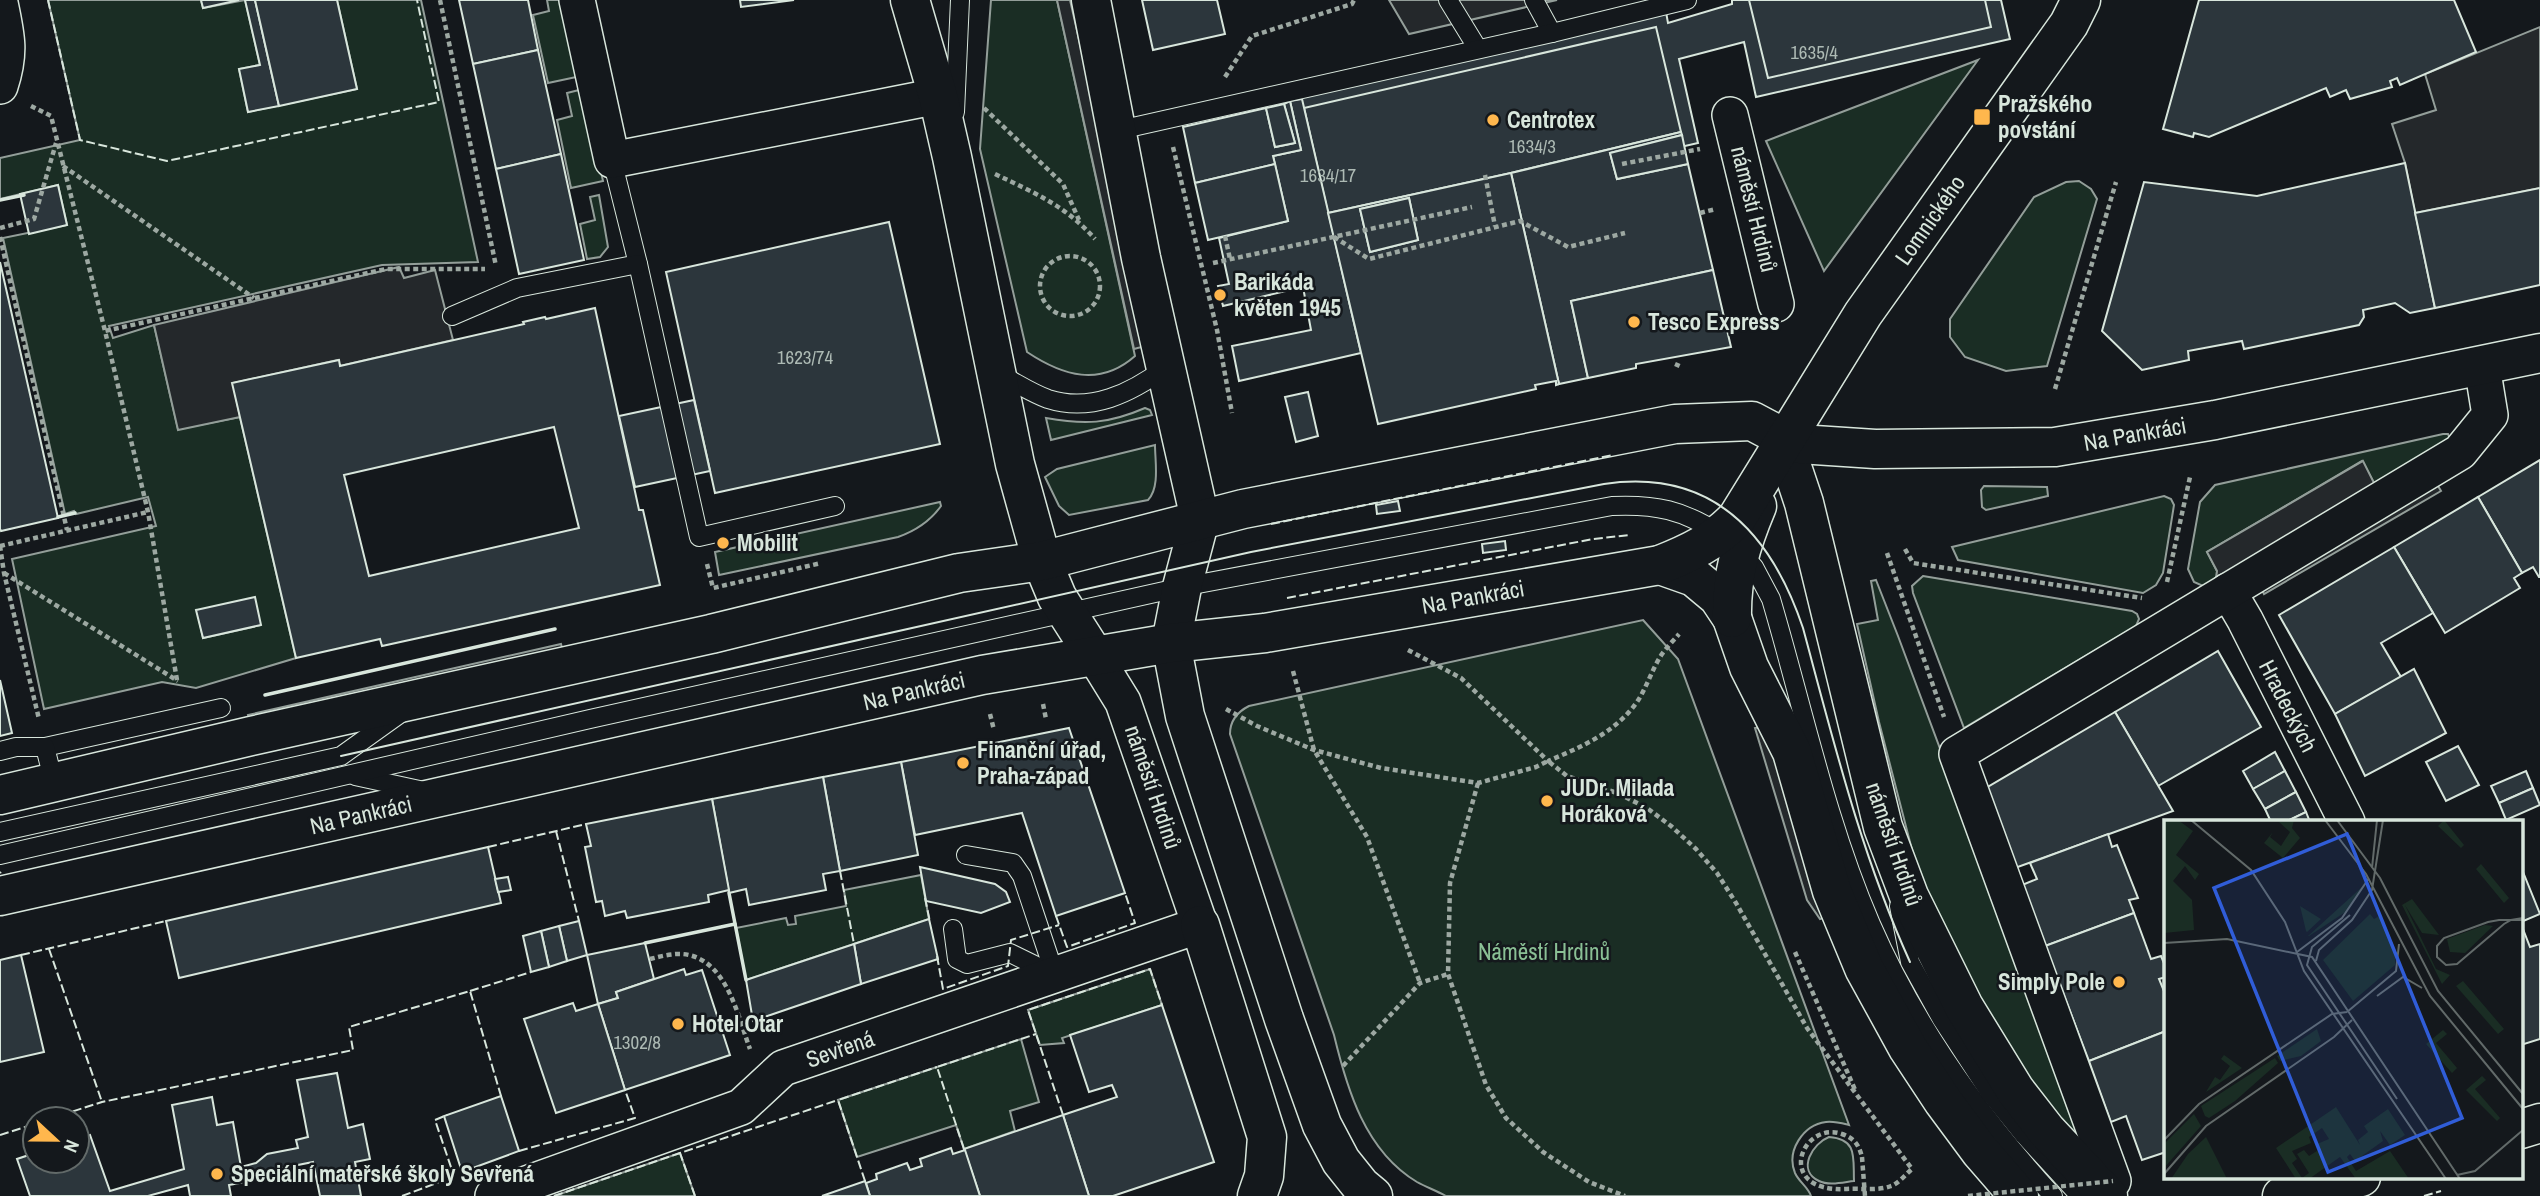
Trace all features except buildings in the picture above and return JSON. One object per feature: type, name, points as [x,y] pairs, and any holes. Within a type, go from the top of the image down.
[{"type":"street","points":[[578,0],[612,160],[937,96]]},
{"type":"street","points":[[910,0],[952,157],[1015,464],[1042,561],[1057,597],[1094,656]]},
{"type":"street","points":[[1091,0],[1115,131],[1200,519],[1171,643],[1185,716],[1309,1092],[1341,1161],[1361,1186],[1373,1196]]},
{"type":"street","name":"Lomnického","points":[[1732,618],[1730,543],[1784,443],[1863,314],[2069,24],[2081,0]]},
{"type":"street","points":[[0,3],[7,36],[10,94]]},
{"type":"street","name":"náměstí Hrdinů","points":[[1730,115],[1776,304]]},
{"type":"street","name":"Na Pankráci","points":[[1784,443],[1875,449],[2055,447],[2215,420],[2540,353]]},
{"type":"street","points":[[2111,1188],[1957,754],[2460,452],[2490,415],[2482,366]]},
{"type":"street","points":[[0,795],[711,634],[959,573],[1042,561],[1268,503],[1675,424],[1752,421],[1769,430],[1784,443]]},
{"type":"street","name":"náměstí Hrdinů","points":[[1784,443],[1804,503],[1883,827],[1909,896],[1986,1046],[2015,1090],[2046,1130],[2111,1188]]},
{"type":"street","name":"Na Pankráci","points":[[0,896],[982,675],[1171,643],[1265,633],[1660,565],[1705,546],[1730,543]]},
{"type":"street","points":[[1660,565],[1694,577],[1718,597],[1732,618],[1749,667],[1792,752],[1832,891],[1864,968],[1908,1048],[1943,1101],[1980,1151],[2019,1196]]},
{"type":"street","name":"Hradeckých","points":[[2228,591],[2346,820]]},
{"type":"street","name":"náměstí Hrdinů","points":[[1094,656],[1123,702],[1200,925]]},
{"type":"street","points":[[1200,925],[1267,1137],[1264,1176],[1257,1196]]},
{"type":"street","name":"Sevřená","points":[[493,1196],[741,1107],[783,1068],[1200,925]]},
{"type":"street","points":[[2522,1129],[2540,1123]]},
{"type":"street","points":[[2281,1196],[2357,1178]]},
{"type":"lane","points":[[952,157],[960,0]]},
{"type":"lane","points":[[1448,0],[1478,50]]},
{"type":"lane","points":[[1534,0],[1552,33]]},
{"type":"lane","points":[[1115,131],[1687,0]]},
{"type":"lane","points":[[612,160],[699,537],[835,506]]},
{"type":"lane","points":[[452,316],[517,288],[638,264]]},
{"type":"lane","points":[[996,372],[1047,399],[1078,405],[1110,399],[1139,387],[1166,368]]},
{"type":"lane","points":[[0,855],[1182,587],[1612,506],[1672,509],[1698,520],[1730,543],[1754,567],[1771,599],[1837,832],[1870,923],[1914,1010],[1966,1090],[2015,1154],[2053,1196]]},
{"type":"lane","points":[[0,832],[341,756],[421,698]]},
{"type":"lane","points":[[0,751],[16,747],[46,747],[220,708]]},
{"type":"lane","points":[[46,747],[54,783]]},
{"type":"lane","points":[[348,774],[445,796]]},
{"type":"lane","points":[[1883,827],[1910,962],[1990,1093],[2080,1196]]},
{"type":"lane","points":[[966,855],[1013,863],[1021,876],[1055,975]]},
{"type":"lane","points":[[953,929],[957,959],[967,964],[1010,953],[1055,975]]},
{"type":"lane","points":[[1908,1048],[1966,1090]]},
{"type":"path","points":[[105,331],[386,269],[496,269],[440,0]]},
{"type":"path","points":[[1223,81],[1252,36],[1352,5],[1354,0]]},
{"type":"path","points":[[10,94],[51,116],[148,512],[177,680]]},
{"type":"path","points":[[976,100],[1063,184],[1080,222]]},
{"type":"path","points":[[0,228],[34,219],[57,141]]},
{"type":"path","points":[[1173,146],[1217,330],[1232,413]]},
{"type":"path","points":[[1622,164],[1686,151]]},
{"type":"path","points":[[63,166],[254,299]]},
{"type":"path","points":[[992,173],[1051,200],[1080,222],[1102,247]]},
{"type":"path","points":[[1485,175],[1495,226]]},
{"type":"path","points":[[2055,389],[2116,181]]},
{"type":"path","points":[[1213,263],[1472,208]]},
{"type":"path","points":[[1334,237],[1369,259],[1520,221],[1568,247],[1625,233]]},
{"type":"path","points":[[1224,236],[1230,259]]},
{"type":"path","points":[[0,237],[67,530]]},
{"type":"path","points":[[1070,256],[1083,259],[1091,265],[1098,275],[1100,285],[1093,306],[1085,312],[1069,316],[1059,314],[1048,307],[1042,298],[1040,287],[1047,267],[1059,257],[1070,256]]},
{"type":"path","points":[[1675,364],[1682,367]]},
{"type":"path","points":[[2165,589],[2190,477]]},
{"type":"path","points":[[46,747],[4,573],[0,546],[148,512]]},
{"type":"path","points":[[1905,549],[1913,563],[2149,599]]},
{"type":"path","points":[[1888,553],[1957,754]]},
{"type":"path","points":[[713,588],[827,561]]},
{"type":"path","points":[[4,573],[220,708]]},
{"type":"path","points":[[1220,706],[1256,726],[1314,750],[1381,768],[1478,783],[1536,767],[1605,734],[1637,702],[1661,656],[1679,634]]},
{"type":"path","points":[[1407,649],[1461,678],[1567,776],[1617,793],[1647,808],[1671,825],[1717,873],[1807,1028],[1912,1169],[1892,1186],[1828,1190],[1810,1181],[1801,1162],[1804,1148],[1821,1134],[1835,1132],[1850,1137],[1856,1142],[1862,1157],[1865,1196]]},
{"type":"path","points":[[1293,671],[1314,750],[1367,837],[1420,983]]},
{"type":"path","points":[[988,705],[993,730]]},
{"type":"path","points":[[1478,783],[1450,883],[1448,974],[1486,1085],[1506,1118],[1543,1153],[1572,1172],[1625,1196]]},
{"type":"path","points":[[1795,951],[1860,1101]]},
{"type":"path","points":[[650,959],[668,955],[689,955],[710,966],[729,990],[764,1086]]},
{"type":"path","points":[[1334,1076],[1420,983],[1448,974]]},
{"type":"path","points":[[1968,1196],[2111,1188]]},
{"type":"green space","points":[[48,0],[201,0],[203,8],[245,0],[260,65],[239,69],[248,112],[357,89],[337,0],[421,0],[478,262],[382,265],[109,326],[113,338],[154,325],[178,429],[240,417],[296,658],[196,688],[162,682],[44,709],[12,559],[156,526],[148,497],[76,514],[74,511],[65,514],[3,238],[67,225],[58,185],[0,199],[0,158],[80,140]],"holes":[[[197,610],[261,625],[203,638]]]},
{"type":"green space","points":[[547,0],[563,0],[581,76],[548,83],[533,15],[549,11]]},
{"type":"green space","points":[[991,0],[1057,0],[1135,356],[1108,372],[1081,375],[1068,372],[1027,352],[980,149]]},
{"type":"green space","points":[[1978,60],[1824,271],[1766,141]]},
{"type":"green space","points":[[583,89],[603,181],[571,188],[557,120],[572,116],[567,93]]},
{"type":"green space","points":[[2079,181],[2091,189],[2097,199],[2047,366],[2006,371],[1965,357],[1950,337],[1950,319],[2034,197],[2066,182]]},
{"type":"green space","points":[[599,195],[608,247],[600,257],[587,259],[580,224],[595,220],[590,197]]},
{"type":"green space","points":[[1145,408],[1150,410],[1152,415],[1051,440],[1046,418],[1096,422]]},
{"type":"green space","points":[[2448,434],[2450,439],[2381,485],[2374,483],[2362,461],[2207,552],[2217,571],[2216,581],[2203,586],[2194,582],[2188,569],[2200,502],[2215,485]]},
{"type":"green space","points":[[1155,445],[1155,482],[1148,500],[1069,515],[1059,506],[1045,477],[1057,469]]},
{"type":"green space","points":[[1984,486],[2047,487],[2048,496],[1986,510],[1982,507],[1981,490]]},
{"type":"green space","points":[[2164,496],[2171,499],[2174,505],[2163,573],[2156,585],[2143,593],[1958,560],[1952,547]]},
{"type":"green space","points":[[940,502],[941,506],[927,520],[898,537],[719,575],[715,552]]},
{"type":"green space","points":[[1923,576],[2132,611],[2139,619],[2136,626],[1964,728],[1913,593],[1912,586]]},
{"type":"green space","points":[[1876,580],[2091,1153],[2000,1052],[1919,877],[1857,624],[1878,620],[1871,581]]},
{"type":"green space","name":"Náměstí Hrdinů","points":[[1643,620],[1678,659],[1849,1125],[1832,1122],[1818,1124],[1798,1140],[1793,1165],[1795,1173],[1811,1196],[1446,1196],[1417,1182],[1399,1169],[1384,1154],[1361,1117],[1230,734],[1231,725],[1238,714],[1249,706]]},
{"type":"green space","points":[[921,875],[929,919],[746,980],[736,928],[786,918],[788,925],[796,924],[795,916],[846,906],[844,890]]},
{"type":"green space","points":[[1150,969],[1162,1005],[1062,1038],[1064,1043],[1040,1045],[1028,1010]]},
{"type":"green space","points":[[1021,1039],[1039,1102],[1010,1111],[1015,1131],[964,1149],[956,1125],[857,1157],[838,1100]]},
{"type":"green space","points":[[1829,1137],[1845,1141],[1852,1151],[1854,1181],[1827,1183],[1812,1176],[1809,1157],[1817,1145]]},
{"type":"green space","points":[[680,1153],[695,1196],[554,1196]]},
{"type":"shaded area","points":[[1057,0],[1070,0],[1149,345],[1134,349]]},
{"type":"shaded area","points":[[1389,0],[1557,0],[1409,34]]},
{"type":"shaded area","points":[[2540,27],[2540,188],[2415,213],[2405,163],[2392,124],[2436,110],[2425,74]]},
{"type":"shaded area","points":[[399,267],[404,278],[435,270],[453,340],[340,366],[338,360],[233,383],[240,417],[178,430],[154,325]]},
{"type":"shaded area","points":[[2363,461],[2374,483],[2381,485],[2216,581],[2217,571],[2207,552]]},
{"type":"shaded area","points":[[2435,481],[2441,491],[2264,594],[2259,584]]},
{"type":"shaded area","points":[[561,644],[564,655],[251,726],[248,715]]},
{"type":"shaded area","points":[[1767,726],[1832,915],[1820,919],[1807,900],[1755,728]]},
{"type":"tram line","points":[[341,756],[1251,552],[1604,484],[1642,482],[1676,486],[1706,497],[1732,514],[1754,536],[1774,563],[1790,594],[1803,628],[1863,839],[1910,962]]},
{"type":"fence","points":[[48,0],[80,140],[167,161],[439,102],[417,0]]},
{"type":"fence","points":[[1271,524],[1613,455]]},
{"type":"fence","points":[[1287,598],[1593,539],[1629,535]]},
{"type":"fence","points":[[488,847],[586,824]]},
{"type":"fence","points":[[556,831],[579,921]]},
{"type":"fence","points":[[840,871],[854,944]]},
{"type":"fence","points":[[1056,916],[1067,947],[1135,923],[1125,893]]},
{"type":"fence","points":[[925,898],[930,922]]},
{"type":"fence","points":[[21,955],[166,921]]},
{"type":"fence","points":[[937,956],[943,989],[1008,966],[1011,940],[1059,925]]},
{"type":"fence","points":[[49,949],[102,1102]]},
{"type":"fence","points":[[1063,1115],[1028,1010],[1150,969],[1162,1005]]},
{"type":"fence","points":[[470,991],[531,972]]},
{"type":"fence","points":[[91,1106],[353,1050],[349,1027],[470,991],[501,1096],[497,1097]]},
{"type":"fence","points":[[964,1149],[937,1067],[1036,1034]]},
{"type":"fence","points":[[865,1181],[838,1100],[937,1067]]},
{"type":"fence","points":[[519,1151],[635,1118],[625,1090]]},
{"type":"fence","points":[[695,1196],[680,1153],[838,1100]]},
{"type":"fence","points":[[402,1196],[445,1180],[453,1173],[435,1120],[447,1115]]},
{"type":"fence","points":[[0,1135],[21,1128]]},
{"type":"fence","points":[[554,1196],[680,1153]]},
{"type":"fence","points":[[2424,1196],[2441,1191]]},
{"type":"wall","points":[[0,200],[24,195]]},
{"type":"wall","points":[[58,517],[75,513]]},
{"type":"wall","points":[[265,695],[555,629]]},
{"type":"wall","points":[[729,893],[746,980]]},
{"type":"wall","points":[[645,943],[735,924]]},
{"type":"place","name":"Pražského povstání","points":[[1982,117]]},
{"type":"place","name":"Centrotex","points":[[1493,120]]},
{"type":"place","name":"Barikáda květen 1945","points":[[1220,295]]},
{"type":"place","name":"Tesco Express","points":[[1634,322]]},
{"type":"place","name":"Mobilit","points":[[723,543]]},
{"type":"place","name":"Finanční úřad, Praha-západ","points":[[963,763]]},
{"type":"place","name":"JUDr. Milada Horáková","points":[[1547,801]]},
{"type":"place","name":"Simply Pole","points":[[2119,982]]},
{"type":"place","name":"Hotel Otar","points":[[678,1024]]},
{"type":"place","name":"Speciální mateřské školy Sevřená","points":[[217,1174]]}]
